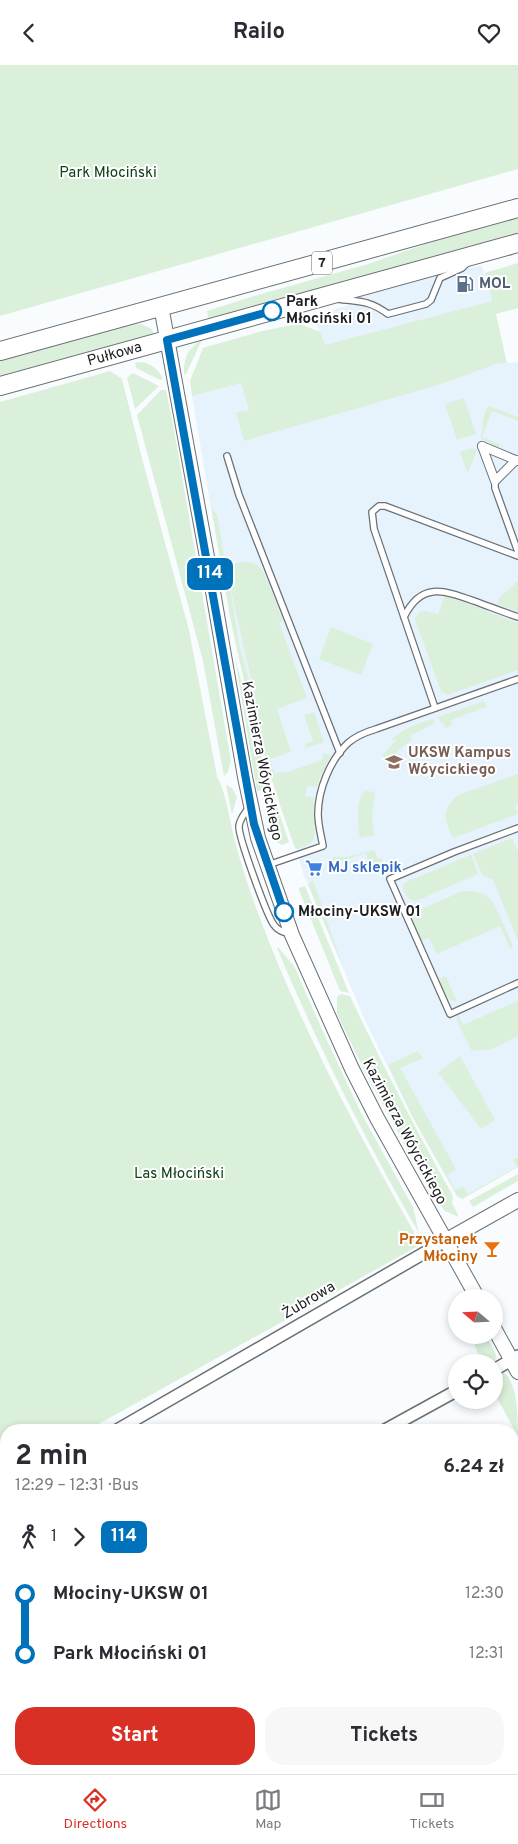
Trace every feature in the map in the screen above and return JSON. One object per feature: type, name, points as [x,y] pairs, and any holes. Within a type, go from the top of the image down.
[{"type":"highway","name":"7","points":[[0,351],[518,208]]},
{"type":"highway","name":"Pułkowa","points":[[0,386],[518,243]]},
{"type":"street","name":"Kazimierza Wóycickiego","points":[[161,306],[256,831],[292,935],[352,1069],[377,1118],[473,1289]]},
{"type":"street","points":[[482,446],[517,460],[495,481],[482,446]]},
{"type":"street","name":"Żubrowa","points":[[127,1424],[518,1199]]},
{"type":"street","points":[[503,1342],[516,1363],[503,1367]]},
{"type":"street","points":[[396,1424],[448,1395]]},
{"type":"lane","points":[[321,298],[364,301],[388,314],[398,312],[426,304],[431,300],[440,278],[462,268],[475,255]]},
{"type":"lane","points":[[227,456],[239,495],[340,753]]},
{"type":"lane","points":[[495,481],[495,487],[518,552]]},
{"type":"lane","points":[[435,708],[374,529],[372,512],[376,507],[385,506],[518,556]]},
{"type":"lane","points":[[404,617],[417,599],[425,594],[440,590],[518,617]]},
{"type":"lane","points":[[267,865],[323,846],[318,815],[320,797],[328,773],[348,744],[364,733],[518,679]]},
{"type":"lane","points":[[250,806],[242,817],[238,828],[251,871],[269,918],[274,926],[292,935]]},
{"type":"lane","points":[[518,828],[390,879],[450,1014],[518,983]]},
{"type":"shaded area","points":[[482,266],[492,301],[324,346],[314,315],[347,306],[350,294],[425,275]]},
{"type":"shaded area","name":"UKSW Kampus Wóycickiego","points":[[453,326],[472,373],[498,364],[518,362],[518,1167],[462,1199],[457,1196],[412,1116],[364,1018],[303,873],[239,643],[217,514],[211,508],[192,396]]},
{"type":"green space","name":"Park Młociński","points":[[0,65],[518,65],[518,169],[0,316]]},
{"type":"green space","points":[[518,216],[518,236],[209,321],[207,311],[368,264],[437,240]]},
{"type":"green space","points":[[518,263],[518,308],[496,314],[507,363],[497,364],[438,385],[244,441],[236,412],[249,410],[241,383],[192,396],[190,381],[203,348],[262,331],[297,324],[320,332],[325,345],[492,301],[485,273]]},
{"type":"green space","points":[[141,324],[152,329],[154,335],[0,379],[0,359],[126,325]]},
{"type":"green space","points":[[202,340],[184,375],[184,364],[187,354],[193,346]]},
{"type":"green space","points":[[135,362],[152,366],[163,379],[160,380],[136,368]]},
{"type":"green space","name":"Las Młociński","points":[[110,371],[122,379],[189,630],[217,776],[224,793],[238,854],[252,896],[274,954],[310,1036],[350,1115],[414,1232],[418,1246],[99,1424],[0,1424],[0,402]]},
{"type":"green space","points":[[133,373],[159,386],[135,409],[127,378]]},
{"type":"green space","points":[[161,390],[166,390],[173,424],[231,761],[228,772],[224,776],[203,661],[137,415]]},
{"type":"green space","points":[[464,398],[476,434],[457,440],[445,404]]},
{"type":"green space","points":[[487,407],[518,417],[518,421],[492,411],[482,437],[500,444],[499,448],[481,439],[483,420]]},
{"type":"green space","points":[[472,448],[477,450],[468,473],[460,452]]},
{"type":"green space","points":[[211,508],[217,514],[226,566],[247,562],[256,565],[264,573],[283,620],[279,623],[307,698],[277,709],[291,752],[270,759],[275,773],[288,772],[322,760],[324,753],[331,755],[317,787],[307,786],[305,796],[314,798],[315,829],[312,842],[297,849],[295,848],[277,796],[246,690],[231,620]],"holes":[[[229,581],[261,724],[239,643]]]},
{"type":"green space","points":[[518,581],[518,612],[497,604],[499,598]]},
{"type":"green space","points":[[445,595],[518,623],[518,670],[447,695],[441,691],[415,620],[418,613],[424,611],[438,615]]},
{"type":"green space","points":[[331,627],[373,644],[361,675],[319,659]]},
{"type":"green space","points":[[235,658],[268,780],[289,842],[282,845],[275,841],[264,790],[257,791]]},
{"type":"green space","points":[[484,701],[486,707],[451,720],[452,725],[445,728],[444,723],[441,723],[438,717]]},
{"type":"green space","points":[[314,712],[324,742],[306,748],[305,744],[313,741],[304,715]]},
{"type":"green space","points":[[433,719],[435,723],[410,736],[412,739],[399,750],[389,763],[385,759],[383,755],[397,739],[391,740],[400,732]]},
{"type":"green space","points":[[518,774],[518,804],[515,806],[518,814],[453,838],[446,815],[449,805],[458,795]]},
{"type":"green space","points":[[226,785],[232,788],[237,797],[232,815]]},
{"type":"green space","points":[[365,791],[375,792],[372,816],[374,835],[360,838],[358,807]]},
{"type":"green space","points":[[512,838],[518,852],[518,941],[493,880],[482,875],[473,854]]},
{"type":"green space","points":[[374,850],[378,859],[381,858],[384,864],[380,866],[380,869],[375,871],[372,861],[369,862],[366,853],[337,863],[339,872],[334,870],[333,857],[347,857]]},
{"type":"green space","points":[[470,855],[478,874],[416,901],[406,895],[403,889],[404,883]]},
{"type":"green space","points":[[313,880],[342,965],[308,884]]},
{"type":"green space","points":[[305,886],[349,993],[340,991],[299,890],[299,888]]},
{"type":"green space","points":[[463,891],[479,892],[489,897],[496,907],[513,947],[510,948],[500,926],[437,954],[429,938],[422,941],[413,922],[414,912]]},
{"type":"green space","points":[[278,947],[294,966],[361,1113],[413,1207],[419,1233],[343,1092],[309,1021]]},
{"type":"green space","points":[[446,976],[457,1002],[445,994],[442,987],[439,979]]},
{"type":"green space","points":[[341,994],[350,996],[374,1047],[453,1196],[452,1203],[459,1217],[445,1211],[435,1200],[366,1074],[337,1014],[337,997]]},
{"type":"green space","points":[[518,1001],[518,1036],[492,1049],[472,1051],[457,1021],[457,1017],[459,1016],[463,1025]]},
{"type":"green space","points":[[418,1051],[423,1058],[400,1068],[456,1169],[447,1175],[455,1190],[463,1186],[468,1194],[517,1167],[513,1160],[518,1158],[518,1167],[462,1199],[457,1196],[412,1116],[388,1065]]},
{"type":"green space","points":[[460,1056],[495,1120],[481,1129],[438,1072]]},
{"type":"green space","points":[[518,1174],[518,1181],[473,1207],[469,1201]]},
{"type":"green space","points":[[475,1344],[491,1344],[495,1354],[478,1354]]},
{"type":"green space","points":[[503,1373],[510,1380],[516,1399],[518,1424],[511,1424],[503,1409]]},
{"type":"bus line","name":"114","points":[[272,311],[167,340],[207,557],[244,777],[258,838],[284,912]]},
{"type":"place","name":"MOL","points":[[465,284]]},
{"type":"place","name":"Park Młociński 01","points":[[272,311]]},
{"type":"place","name":"UKSW Kampus Wóycickiego","points":[[394,762]]},
{"type":"place","name":"MJ sklepik","points":[[314,868]]},
{"type":"place","name":"Młociny-UKSW 01","points":[[284,912]]},
{"type":"place","name":"Przystanek Młociny","points":[[492,1249]]}]
